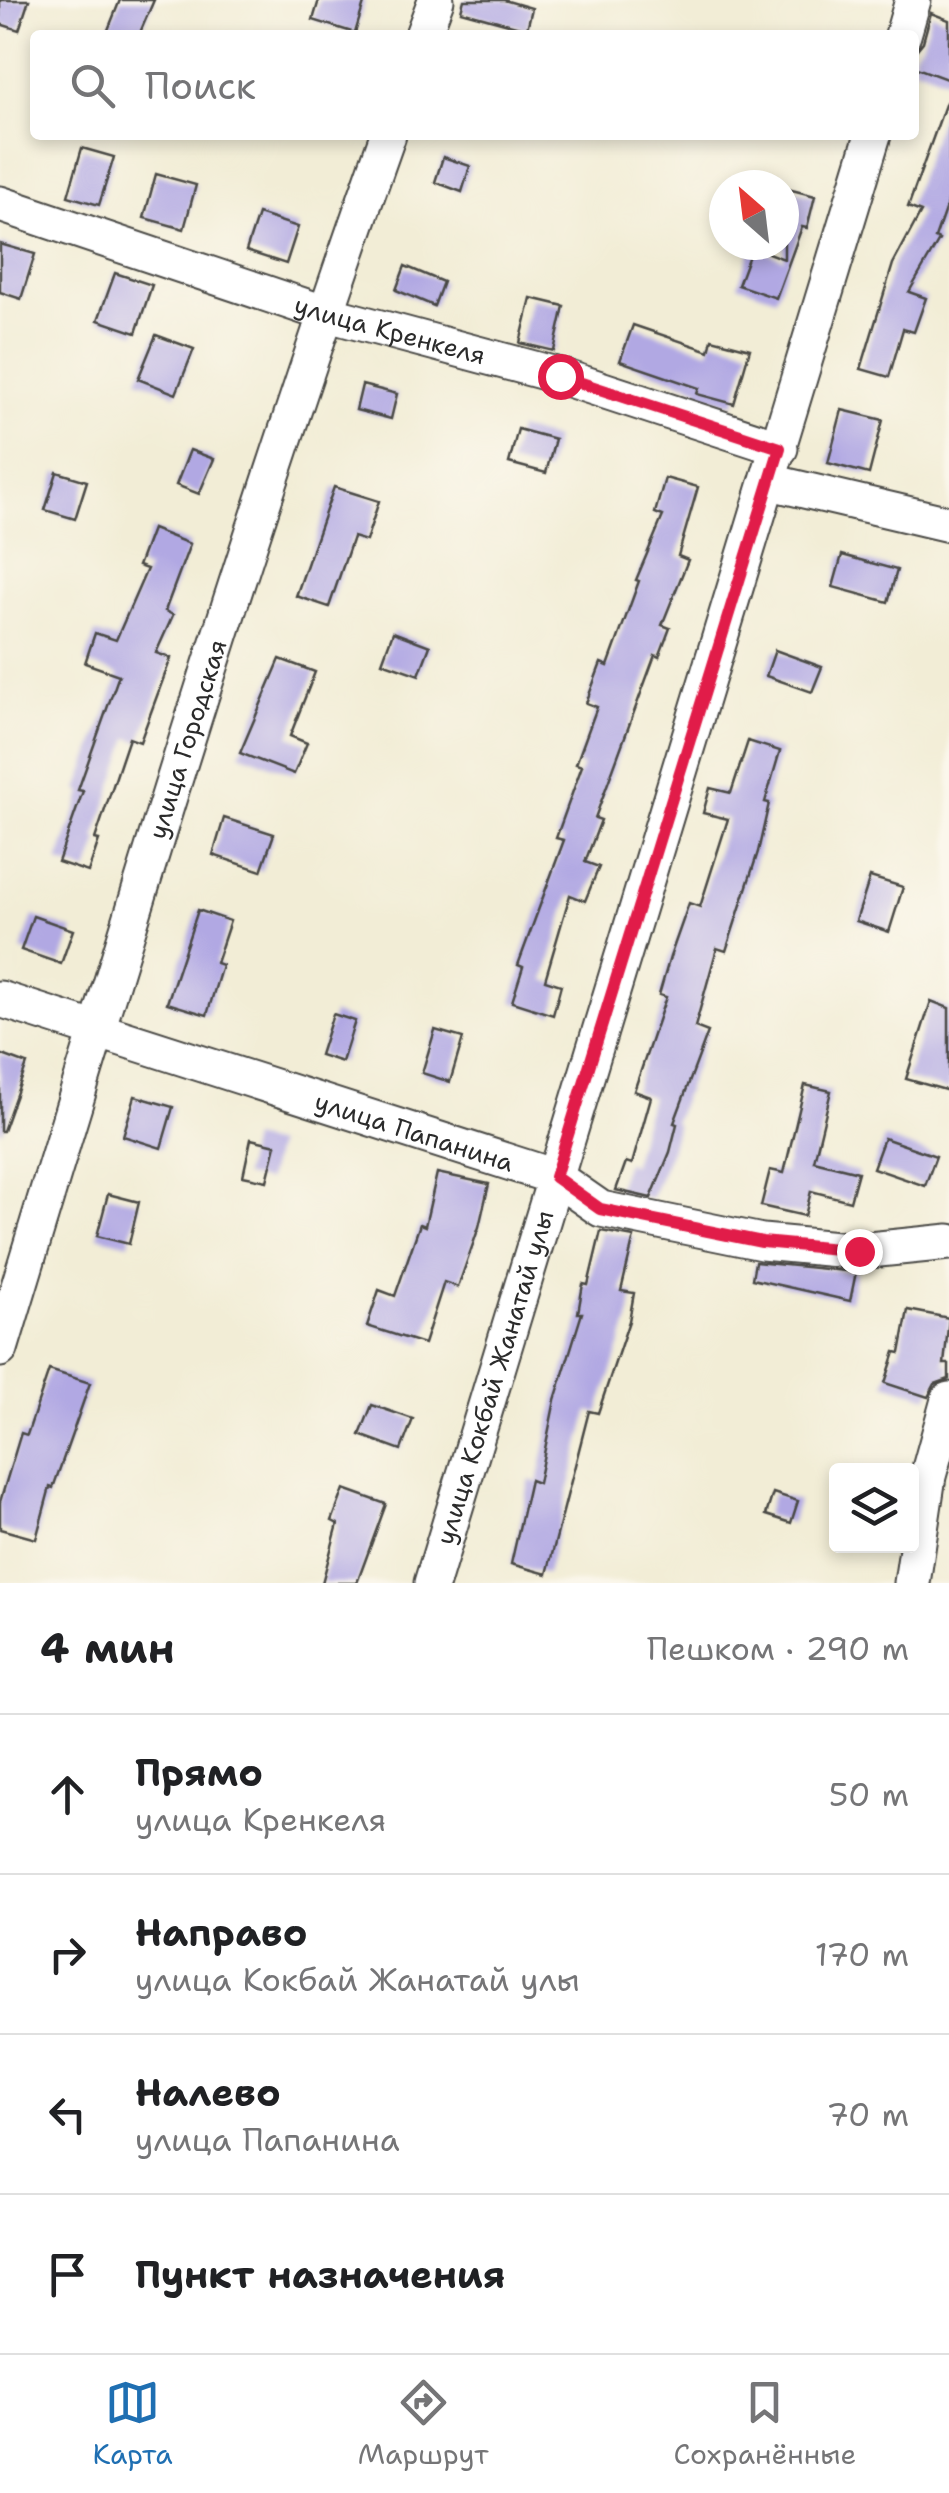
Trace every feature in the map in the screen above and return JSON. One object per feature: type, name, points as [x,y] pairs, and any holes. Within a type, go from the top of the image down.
[{"type":"street","points":[[425,30],[436,0]]},
{"type":"street","points":[[904,30],[913,0]]},
{"type":"street","name":"улица Городская","points":[[0,1349],[97,1028],[324,313],[386,140]]},
{"type":"street","name":"улица Кокбай Жанатай улы","points":[[432,1583],[872,140]]},
{"type":"street","name":"улица Кренкеля","points":[[0,204],[324,313],[560,376],[780,448]]},
{"type":"street","points":[[770,482],[949,524]]},
{"type":"street","name":"улица Папанина","points":[[0,999],[555,1177],[600,1209],[762,1242],[859,1251],[949,1242]]},
{"type":"street","points":[[912,1583],[928,1476],[949,1400]]},
{"type":"building","points":[[0,0],[29,0],[19,30],[0,24]]},
{"type":"building","points":[[120,0],[154,0],[141,30],[108,30]]},
{"type":"building","points":[[319,0],[365,0],[356,30],[313,20]]},
{"type":"building","points":[[464,0],[504,0],[532,8],[527,29],[461,11]]},
{"type":"building","points":[[931,13],[949,20],[949,80],[919,69],[919,47]]},
{"type":"building","points":[[946,102],[949,198],[935,238],[939,240],[909,292],[926,298],[914,332],[903,329],[889,377],[861,369],[893,264],[921,212],[908,207]]},
{"type":"building","points":[[82,148],[114,157],[99,205],[68,196]]},
{"type":"building","points":[[443,157],[470,166],[462,192],[435,182]]},
{"type":"building","points":[[156,174],[196,185],[184,229],[144,218]]},
{"type":"building","points":[[799,192],[815,196],[807,228],[802,227],[799,235]]},
{"type":"building","points":[[258,214],[298,227],[286,264],[246,251]]},
{"type":"building","points":[[0,244],[35,254],[21,299],[0,292]]},
{"type":"building","points":[[747,260],[790,260],[776,298],[738,285]]},
{"type":"building","points":[[405,266],[443,282],[434,306],[396,290]]},
{"type":"building","points":[[115,273],[152,285],[136,333],[98,320]]},
{"type":"building","points":[[531,298],[564,306],[554,351],[520,343]]},
{"type":"building","points":[[633,325],[709,351],[712,339],[750,349],[734,404],[697,394],[699,388],[620,361]]},
{"type":"building","points":[[156,335],[194,349],[176,394],[138,379]]},
{"type":"building","points":[[362,385],[397,394],[391,419],[356,410]]},
{"type":"building","points":[[842,410],[883,420],[869,474],[828,463]]},
{"type":"building","points":[[518,429],[555,439],[546,473],[509,463]]},
{"type":"building","points":[[190,450],[214,459],[199,494],[176,485]]},
{"type":"building","points":[[57,472],[87,481],[75,519],[45,510]]},
{"type":"building","points":[[665,478],[698,487],[678,556],[688,560],[662,625],[670,628],[659,657],[655,655],[595,818],[601,820],[585,862],[599,867],[585,901],[570,895],[545,980],[561,985],[553,1015],[512,1002],[523,967],[518,965],[564,840],[556,838],[582,766],[576,764],[597,707],[586,703],[601,663],[608,666],[639,581],[636,580],[663,516],[655,513]]},
{"type":"building","points":[[334,487],[379,501],[366,541],[353,537],[329,607],[296,596]]},
{"type":"building","points":[[152,529],[190,544],[165,611],[173,615],[156,653],[171,658],[140,742],[129,738],[88,872],[58,862],[83,791],[78,790],[119,675],[85,663],[95,633],[116,640],[147,569],[138,566]]},
{"type":"building","points":[[842,555],[897,570],[888,602],[833,587]]},
{"type":"building","points":[[393,632],[430,646],[419,675],[382,662]]},
{"type":"building","points":[[775,650],[822,667],[812,692],[766,676]]},
{"type":"building","points":[[280,659],[315,672],[290,736],[307,743],[294,774],[240,753]]},
{"type":"building","points":[[748,741],[780,751],[765,802],[769,803],[758,852],[726,951],[717,948],[695,1027],[708,1032],[674,1123],[677,1124],[670,1152],[651,1198],[616,1190],[626,1162],[632,1164],[651,1097],[634,1091],[666,997],[659,995],[670,957],[689,903],[700,907],[728,819],[703,813],[710,788],[731,793]]},
{"type":"building","points":[[224,818],[274,834],[261,871],[213,855]]},
{"type":"building","points":[[870,877],[903,887],[889,932],[856,921]]},
{"type":"building","points":[[198,910],[230,921],[216,963],[222,965],[207,1015],[167,1003]]},
{"type":"building","points":[[33,916],[73,930],[61,964],[21,950]]},
{"type":"building","points":[[931,1001],[949,1008],[949,1091],[906,1079]]},
{"type":"building","points":[[333,1014],[355,1021],[342,1062],[320,1055]]},
{"type":"building","points":[[435,1030],[463,1038],[450,1082],[422,1073]]},
{"type":"building","points":[[0,1054],[27,1064],[3,1131],[0,1131]]},
{"type":"building","points":[[805,1085],[831,1091],[814,1161],[858,1172],[850,1201],[811,1191],[805,1216],[761,1206],[770,1170],[784,1173]]},
{"type":"building","points":[[135,1096],[173,1107],[161,1148],[123,1136]]},
{"type":"building","points":[[884,1138],[936,1156],[925,1186],[873,1168]]},
{"type":"building","points":[[251,1139],[276,1145],[267,1181],[243,1176]]},
{"type":"building","points":[[437,1173],[489,1184],[458,1287],[444,1282],[424,1344],[367,1326],[379,1290],[395,1296],[420,1224],[425,1226]]},
{"type":"building","points":[[108,1194],[139,1202],[129,1244],[97,1236]]},
{"type":"building","points":[[601,1231],[634,1237],[621,1291],[634,1293],[629,1321],[598,1413],[589,1411],[547,1574],[511,1564],[530,1480],[538,1483],[555,1400],[582,1313],[578,1313],[583,1284],[588,1285]]},
{"type":"building","points":[[755,1262],[856,1272],[850,1301],[752,1279]]},
{"type":"building","points":[[908,1310],[949,1318],[944,1364],[949,1364],[949,1379],[935,1384],[928,1397],[885,1383],[895,1352],[900,1353]]},
{"type":"building","points":[[49,1370],[90,1383],[53,1488],[50,1487],[36,1539],[0,1529],[0,1502],[21,1433],[27,1435]]},
{"type":"building","points":[[372,1405],[413,1419],[401,1450],[360,1435]]},
{"type":"building","points":[[344,1489],[386,1504],[357,1583],[322,1583],[338,1524],[332,1521]]},
{"type":"building","points":[[773,1493],[798,1501],[791,1523],[766,1515]]},
{"type":"route","points":[[560,376],[780,448],[555,1177],[600,1209],[762,1242],[859,1251]]}]
